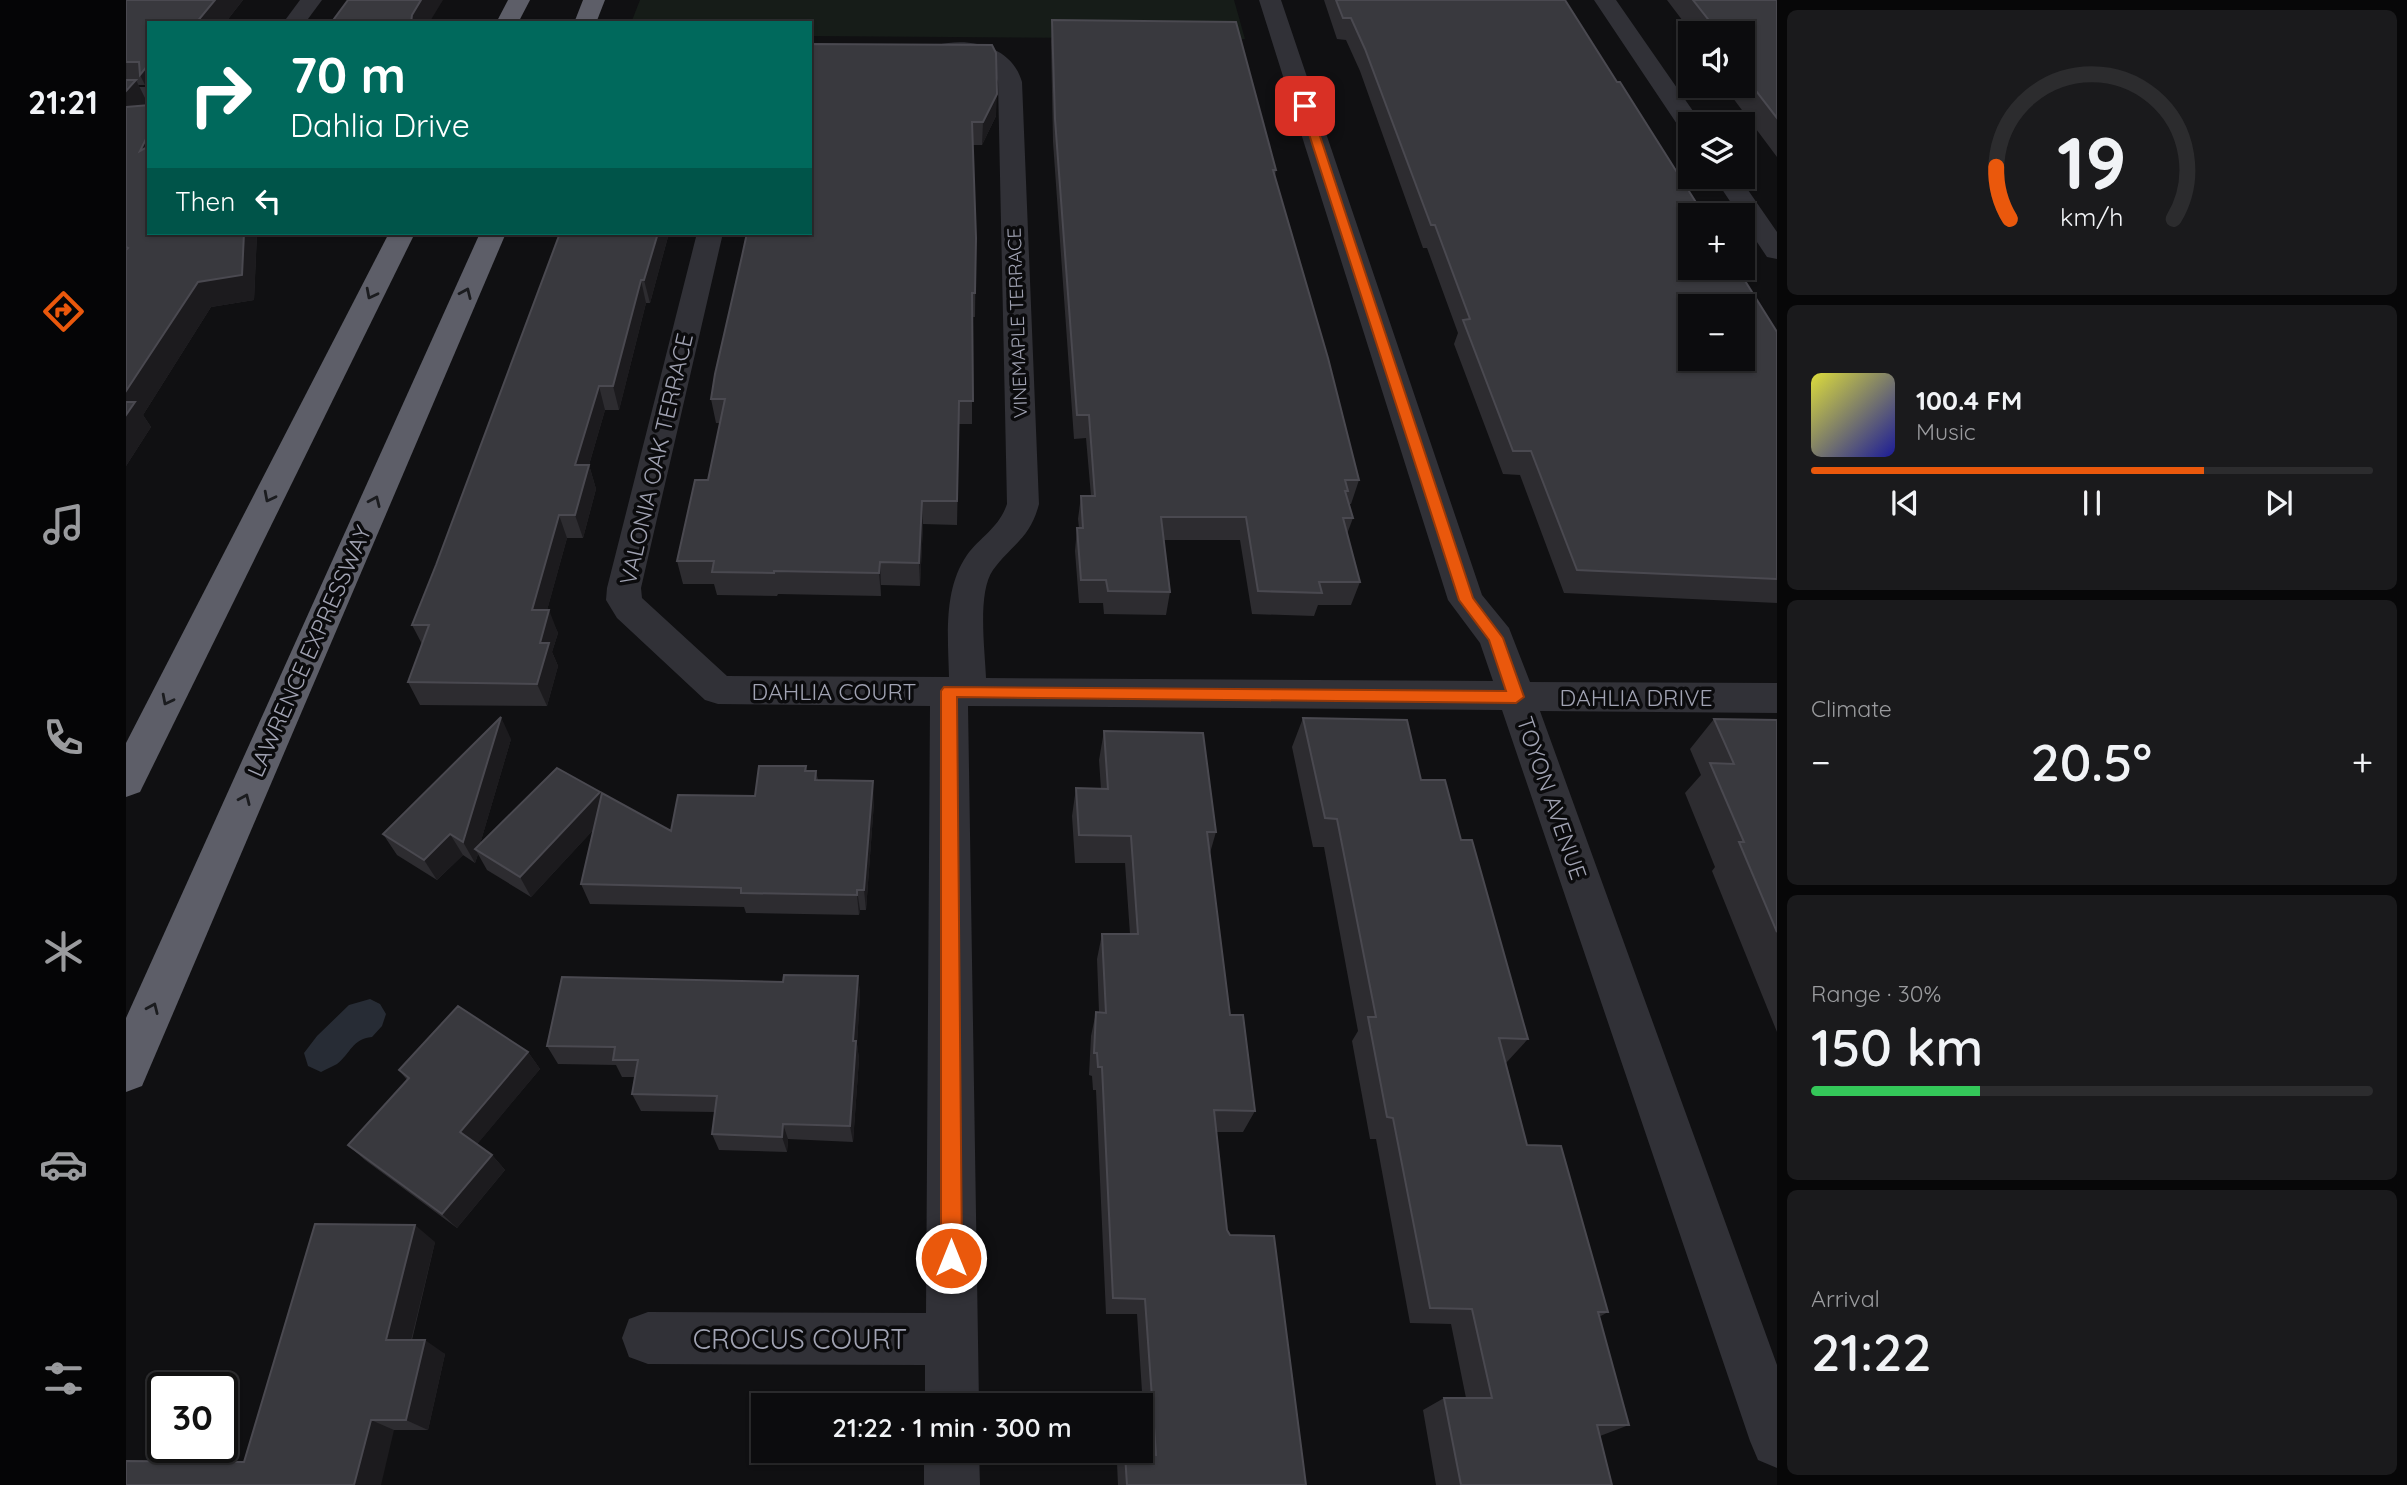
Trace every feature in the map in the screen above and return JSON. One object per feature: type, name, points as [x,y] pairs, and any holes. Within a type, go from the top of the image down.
[{"type":"highway","points":[[509,21],[519,0]]},
{"type":"highway","points":[[585,21],[594,0]]},
{"type":"highway","points":[[126,781],[401,235]]},
{"type":"highway","name":"LAWRENCE EXPRESSWAY","points":[[126,1070],[492,235]]},
{"type":"street","points":[[296,21],[312,0]]},
{"type":"street","name":"TOYON AVENUE","points":[[1270,0],[1466,600],[1496,638],[1777,1440]]},
{"type":"street","points":[[1605,0],[1681,112]]},
{"type":"street","name":"VINEMAPLE TERRACE","points":[[921,50],[987,54],[1002,61],[1010,82],[1023,504],[1021,518],[1013,530],[973,574],[959,691],[952,1393]]},
{"type":"street","points":[[126,94],[147,94]]},
{"type":"street","points":[[1734,189],[1777,251]]},
{"type":"street","name":"VALONIA OAK TERRACE","points":[[710,235],[624,588],[624,600],[630,609],[718,690]]},
{"type":"street","name":"DAHLIA COURT","points":[[718,690],[959,691]]},
{"type":"street","name":"DAHLIA DRIVE","points":[[959,691],[1777,698]]},
{"type":"street","name":"CROCUS COURT","points":[[648,1338],[952,1339]]},
{"type":"street","points":[[952,1463],[952,1485]]},
{"type":"shaded area","points":[[640,0],[1234,0],[1245,39],[812,36],[812,21],[632,21]]},
{"type":"shaded area","points":[[370,999],[380,1004],[386,1014],[382,1026],[372,1037],[360,1041],[337,1064],[321,1072],[308,1066],[304,1053],[317,1036],[349,1005]]},
{"type":"building","points":[[126,0],[215,0],[198,21],[147,21],[147,66],[140,75],[139,62],[126,62]]},
{"type":"building","points":[[348,0],[421,0],[411,21],[332,21]]},
{"type":"building","points":[[1336,0],[1565,0],[1678,174],[1678,189],[1688,189],[1696,203],[1678,203],[1678,280],[1744,280],[1753,294],[1678,294],[1678,371],[1755,371],[1755,297],[1777,332],[1777,579],[1577,570],[1531,451],[1513,451],[1463,320],[1470,319],[1435,225],[1431,225],[1351,18],[1343,18]]},
{"type":"building","points":[[1693,0],[1777,0],[1777,118],[1755,90],[1755,21],[1710,21]]},
{"type":"building","points":[[1052,20],[1236,22],[1276,170],[1273,170],[1328,358],[1359,480],[1345,480],[1348,491],[1345,491],[1353,518],[1343,518],[1360,582],[1319,582],[1322,593],[1258,591],[1246,517],[1161,517],[1170,592],[1108,591],[1106,580],[1081,580],[1077,528],[1083,528],[1081,496],[1095,496],[1089,415],[1077,415],[1055,119]]},
{"type":"building","points":[[812,44],[992,45],[996,53],[997,94],[983,122],[972,122],[976,238],[975,293],[972,293],[973,401],[959,401],[957,501],[922,501],[919,563],[880,562],[879,573],[774,573],[712,572],[714,561],[677,561],[695,480],[708,480],[725,399],[711,399],[747,235],[812,235]]},
{"type":"building","points":[[126,80],[136,80],[126,91]]},
{"type":"building","points":[[147,105],[147,137],[140,151],[147,147],[147,235],[244,235],[242,275],[198,282],[126,391],[128,248],[126,107]]},
{"type":"building","points":[[559,235],[657,235],[644,280],[641,280],[613,386],[599,386],[575,465],[589,465],[575,515],[559,515],[532,610],[549,610],[540,643],[549,643],[537,684],[408,682],[429,625],[412,625]]},
{"type":"building","points":[[126,402],[135,402],[126,415]]},
{"type":"building","points":[[501,717],[463,842],[450,834],[424,860],[383,834]]},
{"type":"building","points":[[1303,718],[1407,720],[1421,780],[1445,780],[1461,840],[1472,840],[1528,1039],[1499,1038],[1527,1145],[1561,1146],[1608,1312],[1598,1312],[1629,1425],[1597,1425],[1612,1485],[1461,1485],[1444,1398],[1492,1398],[1472,1309],[1430,1308],[1393,1118],[1387,1117],[1368,1017],[1376,1017],[1337,819],[1325,818]]},
{"type":"building","points":[[1714,719],[1777,720],[1777,932],[1739,842],[1744,842],[1710,763],[1734,764]]},
{"type":"building","points":[[1104,731],[1203,733],[1216,832],[1207,832],[1230,1015],[1243,1015],[1255,1111],[1214,1110],[1227,1230],[1230,1235],[1274,1236],[1306,1485],[1127,1485],[1126,1463],[1153,1463],[1153,1455],[1156,1455],[1153,1393],[1145,1299],[1113,1298],[1102,1067],[1098,1067],[1097,1053],[1094,1053],[1096,1012],[1106,1013],[1102,934],[1138,934],[1131,836],[1079,835],[1076,788],[1108,789]]},
{"type":"building","points":[[759,766],[806,766],[805,771],[816,771],[815,780],[873,781],[864,890],[857,890],[857,895],[741,893],[741,888],[581,884],[602,793],[671,831],[678,795],[755,796]]},
{"type":"building","points":[[557,768],[600,792],[520,877],[475,849]]},
{"type":"building","points":[[784,975],[858,976],[850,1126],[783,1124],[782,1137],[712,1134],[717,1096],[632,1094],[638,1060],[613,1060],[615,1047],[547,1046],[562,977],[783,982]]},
{"type":"building","points":[[458,1006],[528,1052],[460,1132],[492,1155],[442,1214],[348,1145],[409,1078],[399,1070]]},
{"type":"building","points":[[315,1224],[415,1225],[386,1340],[425,1340],[406,1420],[371,1420],[354,1485],[126,1485],[126,1461],[244,1462]]},
{"type":"route","points":[[951,1258],[949,691],[1516,697],[1496,638],[1466,600],[1305,106]]}]
